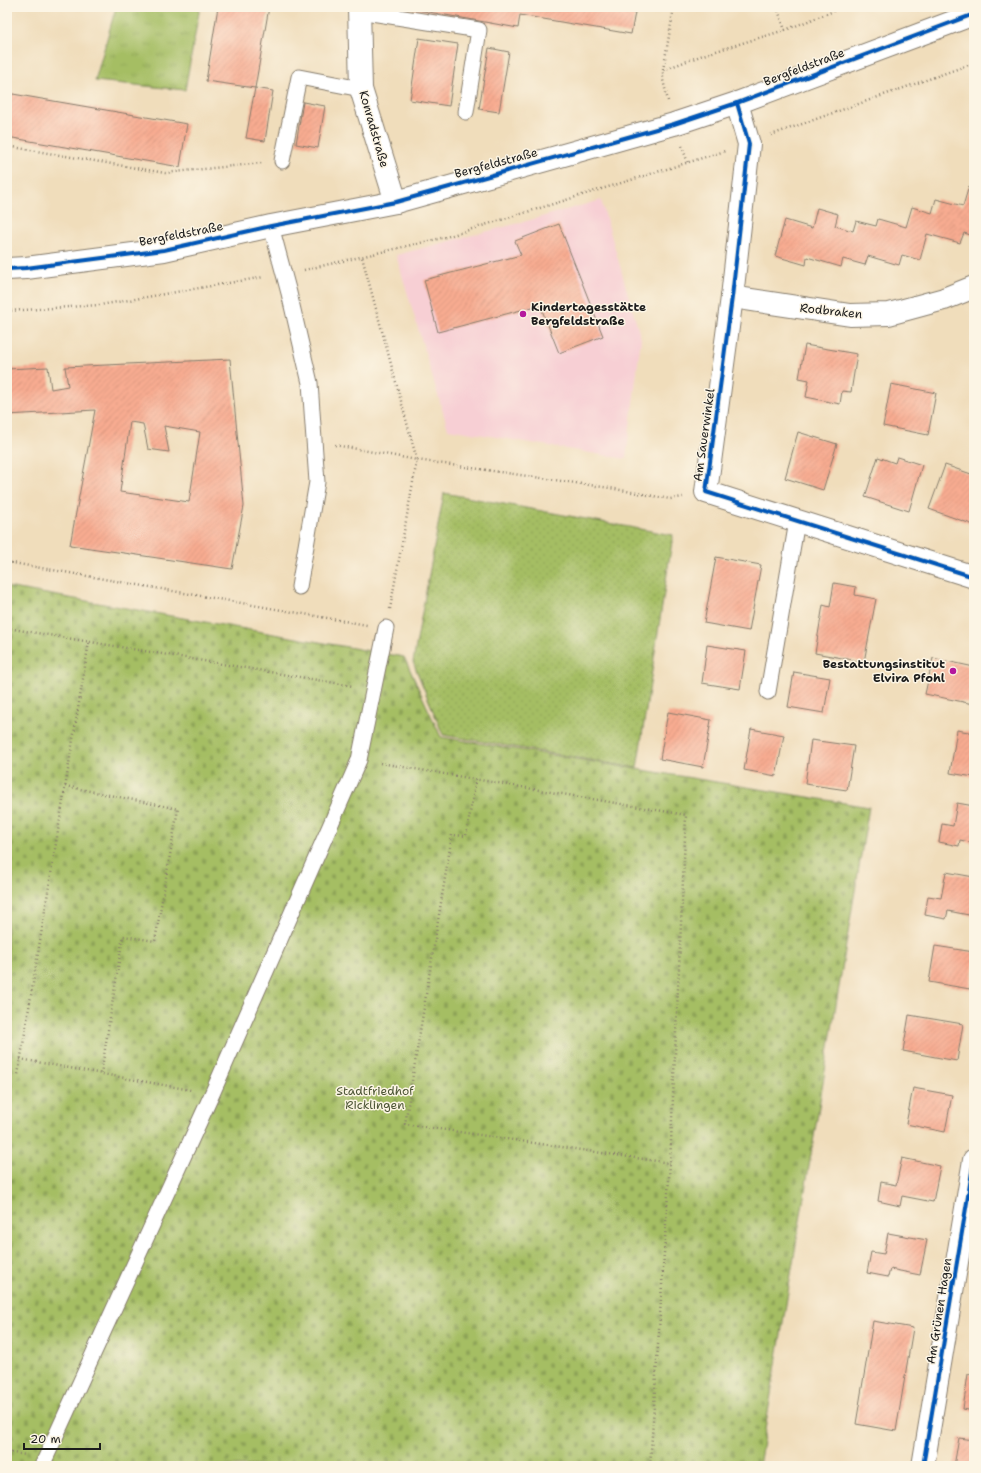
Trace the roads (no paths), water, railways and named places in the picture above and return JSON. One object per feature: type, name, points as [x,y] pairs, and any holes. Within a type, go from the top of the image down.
[{"type":"street","name":"Konradstraße","points":[[359,9],[361,89],[396,202]]},
{"type":"street","name":"Bergfeldstraße","points":[[7,269],[26,268],[164,250],[271,226],[396,202],[674,124],[737,103],[974,14]]},
{"type":"street","name":"Am Sauerwinkel","points":[[737,103],[748,144],[732,297],[706,492],[974,577]]},
{"type":"street","name":"Rodbraken","points":[[732,297],[850,315],[889,314],[944,299],[974,287]]},
{"type":"street","name":"Am Grünen Hagen","points":[[923,1466],[974,1160]]},
{"type":"lane","points":[[359,9],[479,30],[466,112]]},
{"type":"lane","points":[[282,161],[299,77],[361,89]]},
{"type":"lane","points":[[271,226],[310,383],[318,482],[299,587]]},
{"type":"lane","points":[[768,692],[797,521]]},
{"type":"lane","points":[[42,1466],[212,1094],[359,760],[386,628]]},
{"type":"place","name":"Kindertagesstätte Bergfeldstraße","points":[[523,314]]},
{"type":"place","name":"Bestattungsinstitut Elvira Pfohl","points":[[953,671]]},
{"type":"park label","name":"Stadtfriedhof Ricklingen","points":[[375,1098]]}]
